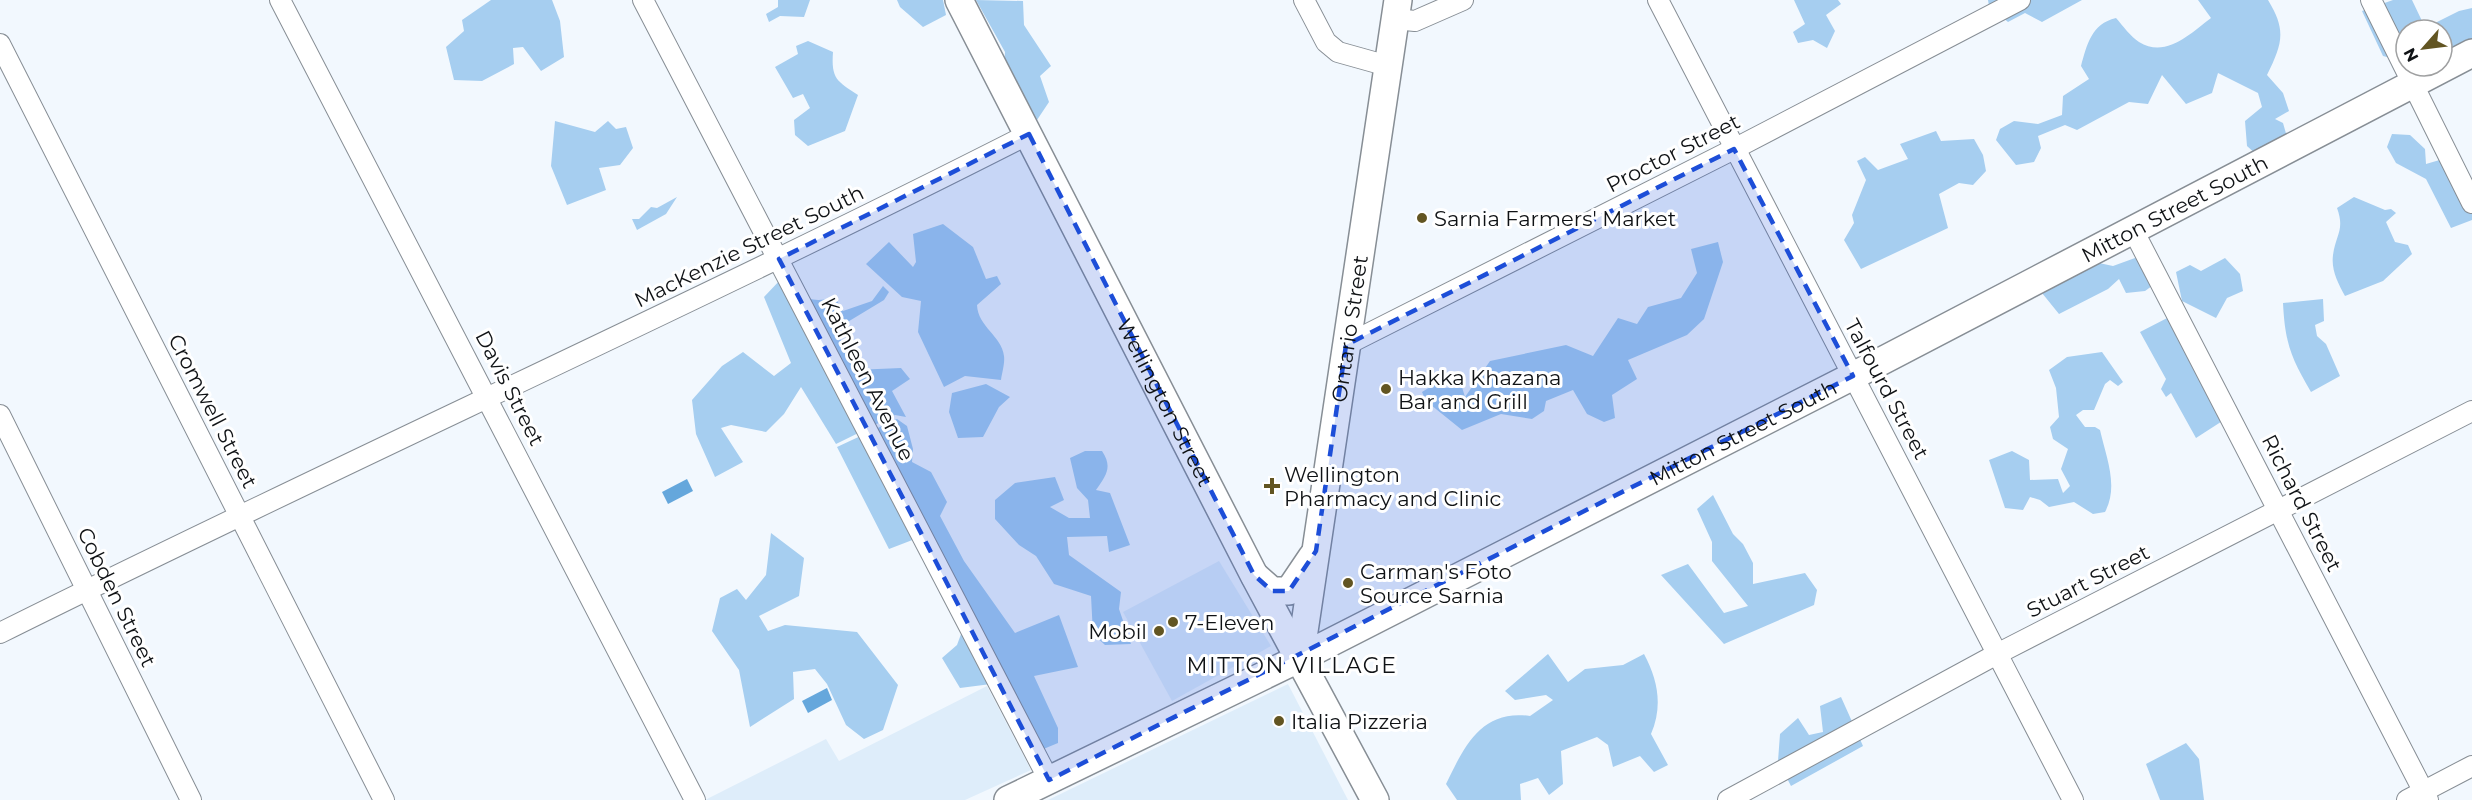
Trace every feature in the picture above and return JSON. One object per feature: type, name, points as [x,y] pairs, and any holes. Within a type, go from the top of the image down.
[{"type":"street","name":"Davis Street","points":[[280,0],[488,397],[695,800]]},
{"type":"street","name":"Kathleen Avenue","points":[[643,0],[1049,780]]},
{"type":"street","name":"Wellington Street","points":[[959,0],[1254,575],[1375,800]]},
{"type":"street","points":[[1304,0],[1326,42],[1338,52],[1388,66]]},
{"type":"street","points":[[1396,10],[1415,21],[1463,0]]},
{"type":"street","name":"Talfourd Street","points":[[1658,0],[2073,800]]},
{"type":"street","name":"Proctor Street","points":[[1346,345],[1734,150],[2020,0]]},
{"type":"street","points":[[2371,0],[2415,84],[2472,203]]},
{"type":"street","name":"Ontario Street","points":[[1300,657],[1396,10]]},
{"type":"street","name":"Cromwell Street","points":[[0,44],[384,800]]},
{"type":"street","name":"Mitton Street South","points":[[1008,800],[1300,657],[1852,376],[2132,228],[2472,53]]},
{"type":"street","name":"MacKenzie Street South","points":[[0,633],[239,516],[779,259],[1029,134]]},
{"type":"street","name":"Richard Street","points":[[2132,228],[2280,511],[2420,797]]},
{"type":"street","name":"Stuart Street","points":[[1728,800],[1997,654],[2472,411]]},
{"type":"street","name":"Cobden Street","points":[[0,416],[191,800]]},
{"type":"street","points":[[1254,575],[1272,591],[1289,591],[1317,551]]},
{"type":"street","points":[[2420,797],[2472,766]]},
{"type":"highlighted area","points":[[1029,134],[1254,575],[1272,591],[1289,591],[1316,551],[1346,345],[1734,149],[1853,376],[1049,780],[779,259]]},
{"type":"shaded area","points":[[491,0],[552,0],[560,21],[564,57],[541,71],[523,47],[513,48],[514,64],[482,81],[454,80],[446,47],[464,31],[462,20]]},
{"type":"shaded area","points":[[778,0],[810,0],[804,17],[780,16],[769,22],[766,14],[778,7]]},
{"type":"shaded area","points":[[897,0],[943,0],[946,15],[923,27],[900,7]]},
{"type":"shaded area","points":[[976,0],[1023,1],[1024,25],[1051,66],[1040,76],[1049,102],[1033,126],[1004,71],[1005,52]]},
{"type":"shaded area","points":[[1794,0],[1838,0],[1841,4],[1826,15],[1835,31],[1827,48],[1813,40],[1798,43],[1793,32],[1805,24]]},
{"type":"shaded area","points":[[1988,0],[2082,0],[2042,22],[2025,13],[2008,22],[1989,6]]},
{"type":"shaded area","points":[[2198,0],[2268,0],[2278,20],[2280,38],[2276,55],[2267,75],[2283,93],[2289,111],[2275,119],[2283,123],[2287,137],[2258,156],[2247,146],[2245,121],[2262,107],[2258,93],[2218,73],[2212,93],[2186,104],[2162,75],[2148,104],[2129,102],[2077,130],[2065,125],[2038,136],[2041,148],[2034,162],[2016,165],[1996,140],[2000,129],[2014,121],[2038,124],[2062,115],[2063,96],[2089,79],[2081,66],[2091,36],[2101,25],[2116,18],[2139,42],[2159,48],[2168,46],[2187,37],[2211,18]]},
{"type":"shaded area","points":[[2393,0],[2412,0],[2421,18],[2394,18],[2394,59],[2383,56],[2362,11]]},
{"type":"shaded area","points":[[2472,8],[2472,51],[2454,60],[2454,18],[2445,18]]},
{"type":"shaded area","points":[[808,41],[833,52],[834,74],[840,82],[858,95],[845,131],[808,146],[795,135],[794,120],[810,108],[803,94],[793,98],[775,67],[798,54],[796,46]]},
{"type":"shaded area","points":[[555,121],[595,132],[608,121],[616,129],[626,127],[633,148],[620,165],[599,168],[606,190],[567,205],[551,166]]},
{"type":"shaded area","points":[[1936,131],[1941,141],[1974,139],[1983,155],[1986,171],[1973,185],[1959,183],[1939,194],[1948,228],[1861,269],[1844,240],[1854,223],[1852,215],[1866,180],[1857,161],[1865,157],[1878,170],[1908,159],[1900,144]]},
{"type":"shaded area","points":[[2392,134],[2410,135],[2425,149],[2426,164],[2443,159],[2472,202],[2472,220],[2451,228],[2426,179],[2396,163],[2387,147]]},
{"type":"shaded area","points":[[677,197],[666,214],[637,230],[632,219],[639,219],[651,207],[657,208]]},
{"type":"shaded area","points":[[2354,197],[2385,210],[2391,209],[2396,213],[2386,222],[2395,242],[2408,245],[2412,254],[2383,281],[2345,296],[2333,266],[2333,255],[2340,227],[2337,208]]},
{"type":"shaded area","points":[[943,224],[973,247],[986,279],[997,276],[1001,284],[977,305],[981,319],[1002,349],[1004,362],[1001,380],[965,376],[944,387],[918,332],[921,301],[902,297],[866,264],[889,242],[913,267],[916,262],[913,234]]},
{"type":"shaded area","points":[[1718,242],[1723,262],[1704,319],[1687,335],[1628,360],[1637,379],[1612,395],[1615,418],[1604,422],[1587,414],[1573,390],[1546,401],[1544,411],[1532,419],[1501,414],[1462,430],[1426,401],[1422,392],[1438,382],[1444,388],[1462,387],[1465,397],[1490,361],[1566,345],[1593,356],[1618,318],[1637,324],[1648,307],[1681,298],[1697,273],[1691,249]]},
{"type":"shaded area","points":[[2135,258],[2155,266],[2163,278],[2145,291],[2126,293],[2119,279],[2108,289],[2059,314],[2042,293],[2054,282],[2099,263],[2113,266]]},
{"type":"shaded area","points":[[2225,258],[2240,274],[2243,291],[2227,298],[2216,318],[2182,301],[2176,272],[2190,265],[2201,271]]},
{"type":"shaded area","points":[[782,278],[805,297],[818,300],[835,297],[843,311],[872,301],[883,286],[889,292],[884,300],[836,329],[854,370],[901,368],[910,379],[892,391],[906,417],[895,415],[836,444],[801,387],[784,414],[766,432],[731,425],[721,428],[743,462],[715,477],[696,434],[692,400],[722,366],[743,352],[774,376],[791,363],[764,297]]},
{"type":"shaded area","points":[[2323,299],[2324,321],[2315,325],[2317,336],[2326,344],[2340,376],[2311,392],[2290,350],[2285,329],[2283,303]]},
{"type":"shaded area","points":[[2175,314],[2227,418],[2196,438],[2171,393],[2166,397],[2161,389],[2166,379],[2140,332]]},
{"type":"shaded area","points":[[2102,352],[2123,382],[2118,386],[2110,380],[2105,384],[2094,410],[2083,410],[2076,415],[2085,427],[2095,427],[2100,430],[2111,482],[2109,502],[2105,512],[2093,514],[2074,502],[2049,507],[2040,500],[2030,497],[2023,510],[2005,508],[1989,460],[2012,451],[2029,460],[2030,480],[2058,479],[2063,493],[2070,486],[2061,469],[2068,449],[2053,439],[2050,427],[2059,417],[2056,388],[2049,370],[2067,357]]},
{"type":"shaded area","points":[[986,384],[1010,397],[999,407],[983,437],[958,438],[949,412],[952,393]]},
{"type":"shaded area","points":[[897,419],[907,426],[913,449],[912,462],[931,472],[947,502],[940,516],[964,561],[1015,633],[1059,615],[1078,667],[1034,676],[1058,728],[1058,743],[1029,755],[991,684],[960,688],[942,658],[957,645],[964,626],[928,534],[889,549],[837,447]]},
{"type":"shaded area","points":[[1085,451],[1102,451],[1105,457],[1107,471],[1096,490],[1110,493],[1130,545],[1109,552],[1107,536],[1067,537],[1069,555],[1121,592],[1119,609],[1131,644],[1105,645],[1093,634],[1091,596],[1054,584],[1036,556],[1019,545],[995,519],[995,500],[1015,483],[1055,477],[1064,500],[1050,507],[1069,518],[1090,518],[1088,500],[1077,488],[1070,458]]},
{"type":"shaded area","points":[[687,479],[693,491],[668,504],[662,492]]},
{"type":"shaded area","points":[[1713,495],[1733,534],[1743,544],[1753,563],[1753,584],[1805,573],[1817,590],[1814,605],[1724,644],[1661,575],[1688,564],[1724,613],[1748,606],[1712,561],[1712,542],[1697,509]]},
{"type":"shaded area","points":[[771,533],[804,558],[799,596],[759,616],[768,631],[785,625],[857,632],[898,685],[883,730],[864,739],[846,725],[827,684],[815,669],[793,672],[794,699],[750,727],[739,670],[712,631],[720,598],[737,589],[746,600],[766,575]]},
{"type":"shaded area","points":[[1219,561],[1271,646],[1172,701],[1123,612]]},
{"type":"shaded area","points":[[1548,654],[1568,682],[1585,669],[1623,665],[1644,654],[1656,683],[1658,703],[1651,734],[1668,765],[1654,772],[1640,756],[1613,767],[1608,745],[1597,737],[1561,751],[1563,784],[1549,795],[1538,778],[1520,784],[1521,800],[1457,800],[1446,784],[1460,757],[1476,734],[1499,718],[1513,715],[1530,716],[1553,700],[1546,695],[1515,700],[1505,691]]},
{"type":"shaded area","points":[[1288,684],[1348,800],[1048,800]]},
{"type":"shaded area","points":[[987,686],[1031,770],[965,800],[705,800],[826,739],[839,761]]},
{"type":"shaded area","points":[[827,688],[832,700],[808,713],[802,701]]},
{"type":"shaded area","points":[[1841,697],[1863,746],[1791,786],[1778,761],[1780,734],[1798,718],[1809,735],[1823,732],[1820,706]]},
{"type":"shaded area","points":[[2186,743],[2199,759],[2204,800],[2160,800],[2146,764]]},
{"type":"place","name":"Sarnia Farmers' Market","points":[[1422,218]]},
{"type":"place","name":"Hakka Khazana Bar and Grill","points":[[1386,389]]},
{"type":"place","name":"Wellington Pharmacy and Clinic","points":[[1272,486]]},
{"type":"place","name":"Carman's Foto Source Sarnia","points":[[1348,583]]},
{"type":"place","name":"7-Eleven","points":[[1173,622]]},
{"type":"place","name":"Mobil","points":[[1159,631]]},
{"type":"place","name":"Italia Pizzeria","points":[[1279,721]]},
{"type":"district","name":"MITTON VILLAGE","points":[[1292,665]]}]
